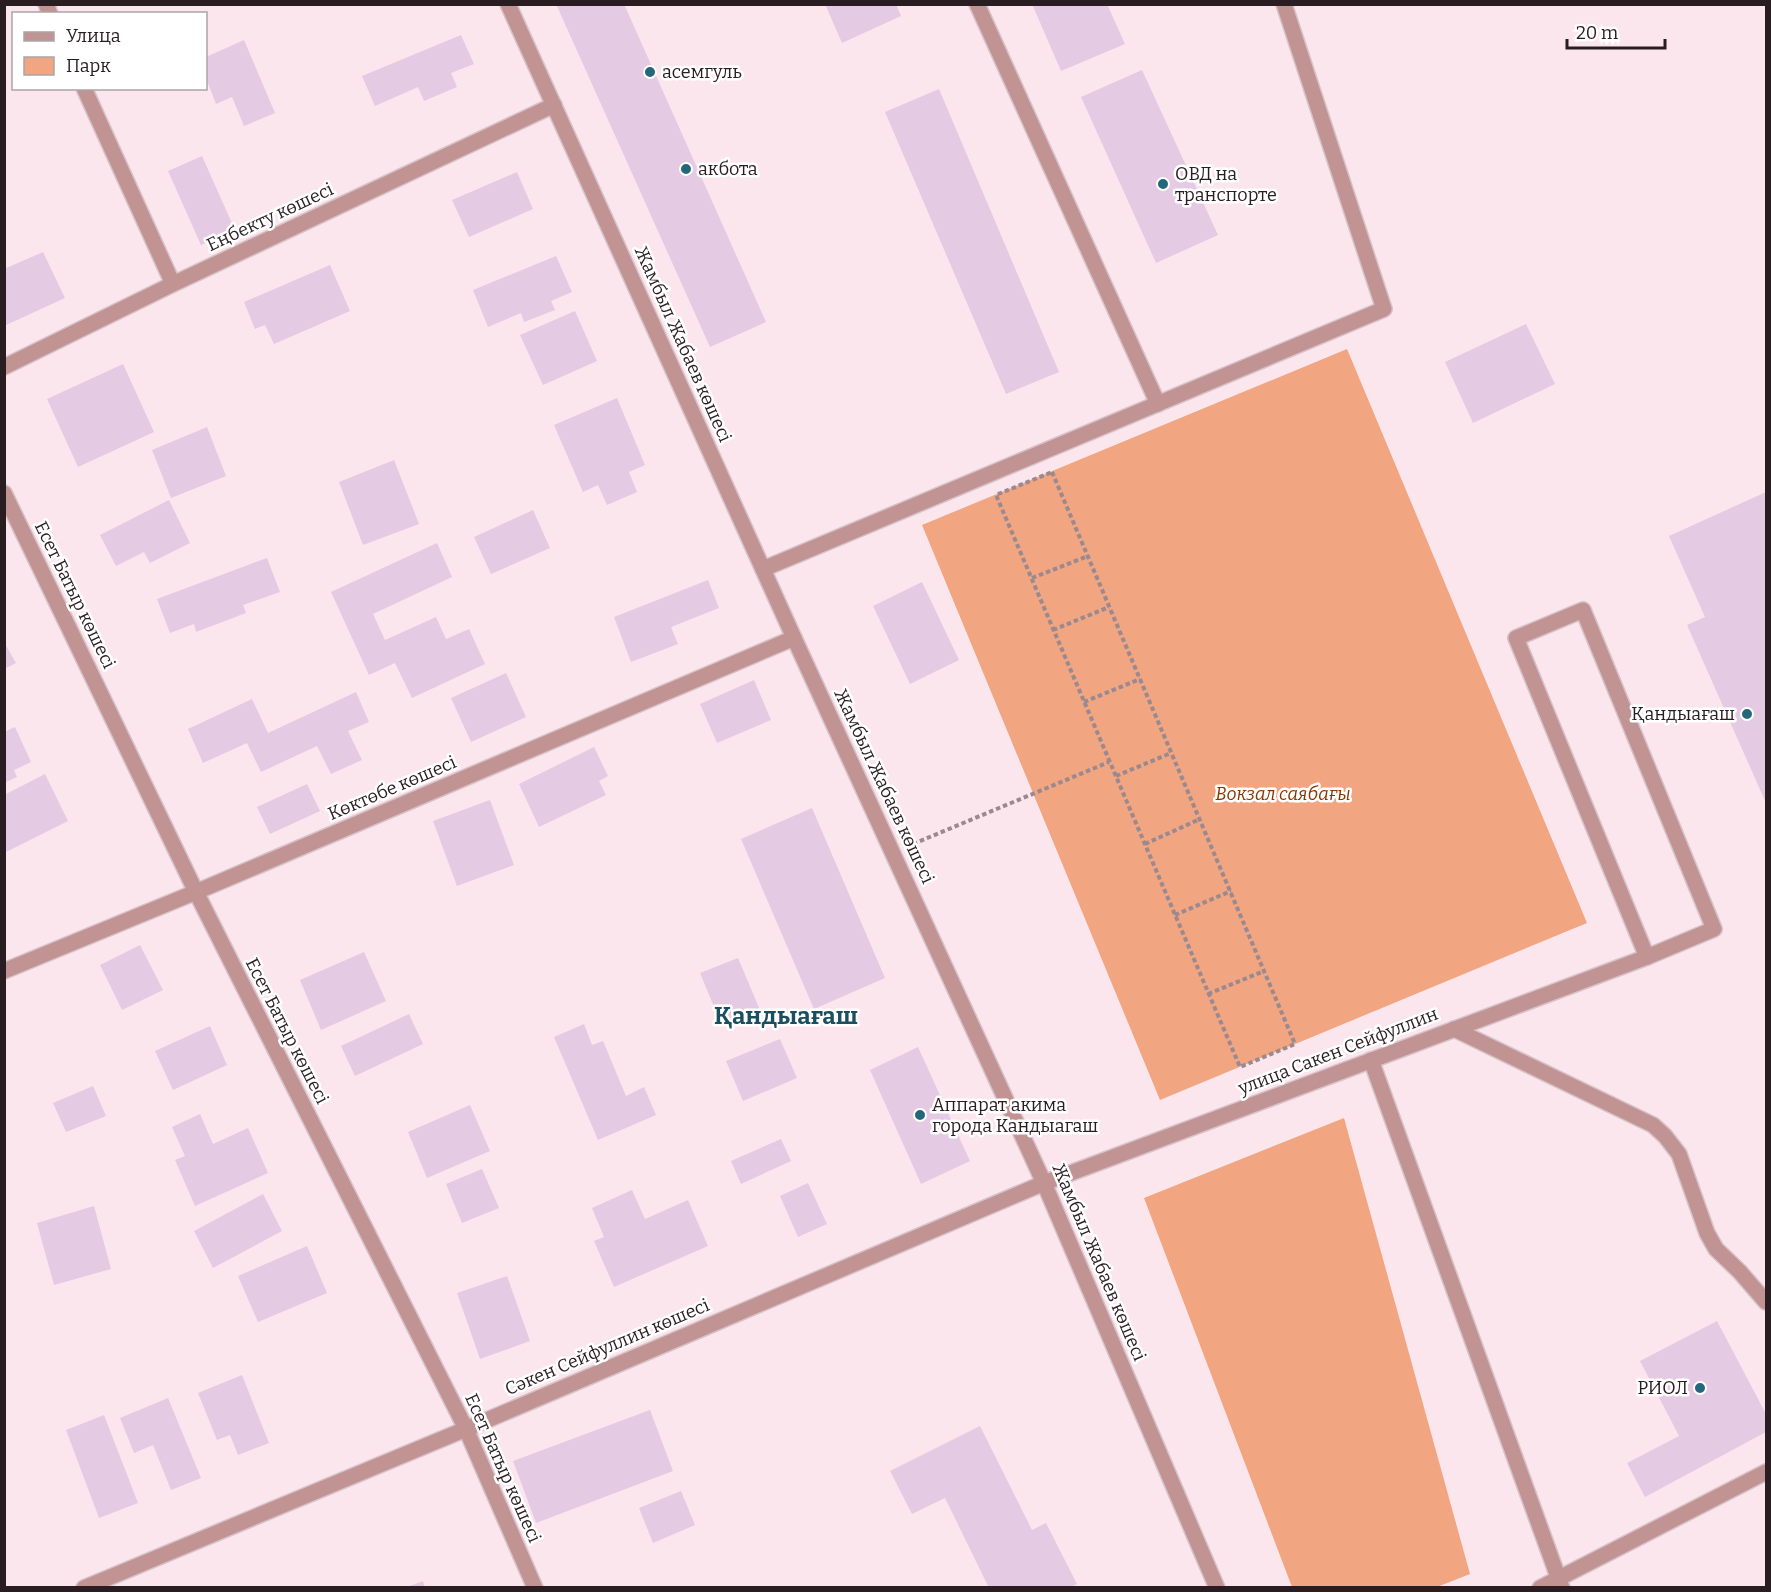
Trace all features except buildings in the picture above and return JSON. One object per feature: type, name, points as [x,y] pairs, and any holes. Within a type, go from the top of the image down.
[{"type":"street","name":"Жамбыл Жабаев көшесі","points":[[508,4],[794,638],[1044,1183],[1217,1587]]},
{"type":"street","points":[[977,4],[1158,404]]},
{"type":"street","points":[[764,569],[1384,309],[1284,4]]},
{"type":"street","points":[[85,90],[173,284]]},
{"type":"street","name":"Еңбекту көшесі","points":[[4,367],[173,284],[554,105]]},
{"type":"street","name":"Есет Батыр көшесі","points":[[4,492],[196,892],[465,1428],[535,1587]]},
{"type":"street","name":"улица Сакен Сейфуллин","points":[[1044,1183],[1647,957],[1714,929],[1583,610],[1516,638],[1647,957]]},
{"type":"street","name":"Көктөбе көшесі","points":[[4,971],[794,638]]},
{"type":"street","points":[[1454,1029],[1653,1125],[1679,1154],[1707,1233],[1716,1249],[1767,1302]]},
{"type":"street","points":[[1371,1060],[1560,1583]]},
{"type":"street","name":"Сәкен Сейфуллин көшесі","points":[[84,1587],[1044,1183]]},
{"type":"street","points":[[1540,1587],[1560,1583],[1767,1472]]},
{"type":"path","points":[[1052,472],[1088,556],[1295,1044],[1240,1067],[996,495],[1052,472]]},
{"type":"path","points":[[1032,578],[1088,556]]},
{"type":"path","points":[[1053,630],[1109,607]]},
{"type":"path","points":[[1084,702],[1140,679]]},
{"type":"path","points":[[1116,776],[1171,753]]},
{"type":"path","points":[[893,853],[1033,792],[1109,762]]},
{"type":"path","points":[[1145,844],[1200,819]]},
{"type":"path","points":[[1175,915],[1231,891]]},
{"type":"path","points":[[1208,994],[1264,971]]},
{"type":"green space","name":"Вокзал саябағы","points":[[1347,349],[1587,923],[1160,1100],[922,525]]},
{"type":"green space","points":[[1344,1118],[1470,1574],[1437,1587],[1292,1587],[1144,1198]]},
{"type":"place","name":"асемгуль","points":[[650,72]]},
{"type":"place","name":"акбота","points":[[686,169]]},
{"type":"place","name":"ОВД на транспорте","points":[[1163,184]]},
{"type":"place","name":"Қандыағаш","points":[[1747,714]]},
{"type":"place","name":"Аппарат акима города Кандыагаш","points":[[920,1115]]},
{"type":"place","name":"РИОЛ","points":[[1700,1388]]},
{"type":"district","name":"Қандыағаш","points":[[786,1016]]}]
